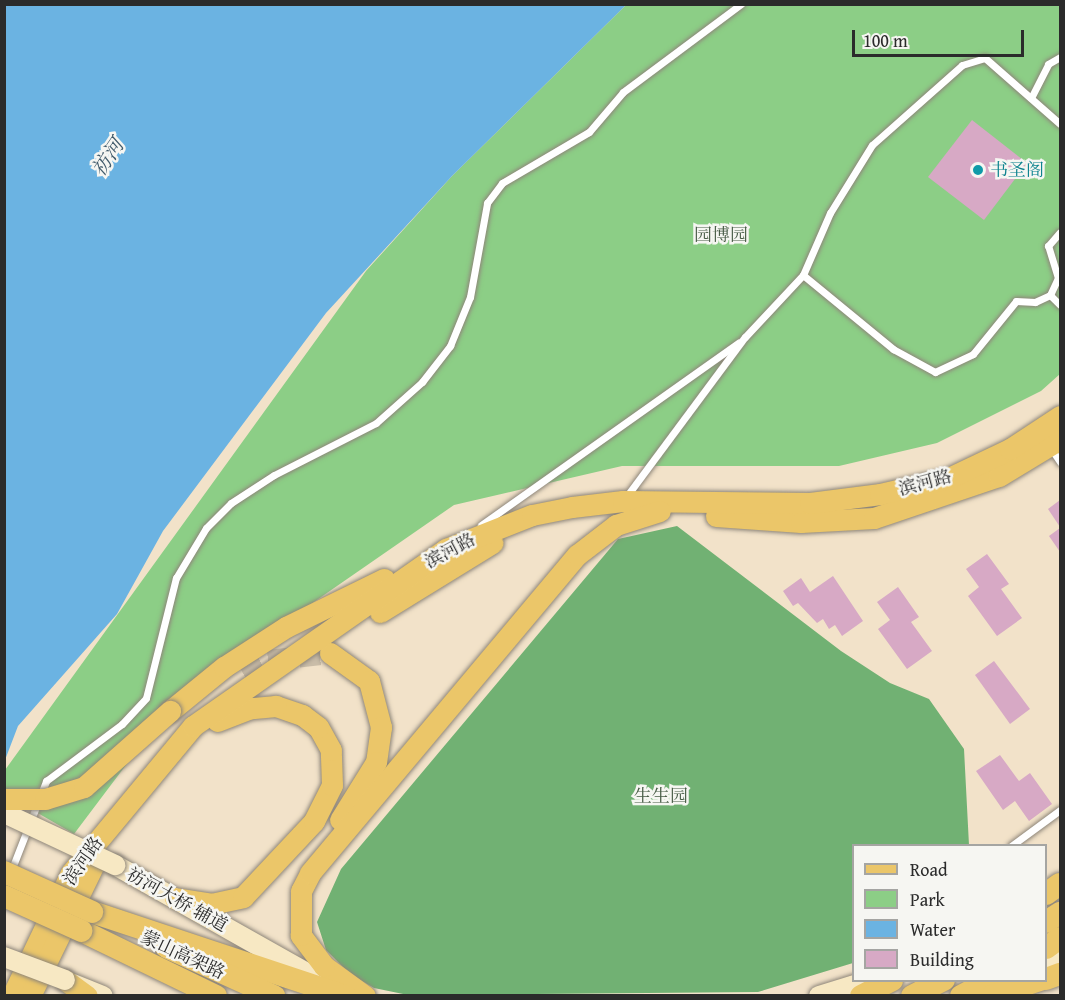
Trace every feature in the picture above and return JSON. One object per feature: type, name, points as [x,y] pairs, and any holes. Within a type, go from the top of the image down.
[{"type":"highway","points":[[4,872],[87,922]]},
{"type":"highway","points":[[1047,893],[1060,884]]},
{"type":"highway","points":[[4,895],[87,922],[345,996]]},
{"type":"highway","name":"蒙山高架路","points":[[87,922],[216,996]]},
{"type":"highway","name":"蒙山高架路","points":[[87,922],[274,996]]},
{"type":"highway","points":[[1047,947],[1060,938]]},
{"type":"highway","points":[[861,996],[890,982]]},
{"type":"highway","points":[[912,996],[942,982]]},
{"type":"highway","points":[[961,996],[989,982]]},
{"type":"highway","points":[[992,996],[1037,982]]},
{"type":"main road","name":"滨河路","points":[[12,996],[71,873],[193,726],[446,549],[532,515],[623,501],[810,503],[880,494],[949,478],[1010,449],[1060,416]]},
{"type":"main road","name":"滨河路","points":[[30,996],[85,876],[124,822],[217,721],[486,546],[536,524],[623,511],[660,511],[801,522],[874,518],[999,476],[1057,449]]},
{"type":"main road","points":[[310,873],[577,555],[616,525],[660,511]]},
{"type":"main road","points":[[4,799],[45,799],[84,787],[224,667],[286,627],[446,549]]},
{"type":"main road","points":[[330,653],[369,681],[381,727],[376,762],[301,891],[301,935],[324,966],[365,996]]},
{"type":"main road","points":[[54,905],[71,854],[131,774],[243,673]]},
{"type":"main road","points":[[175,898],[211,904],[243,897],[314,821],[332,785],[330,750],[318,727],[302,715],[276,706],[251,708],[217,721]]},
{"type":"main road","name":"祊河大桥 辅道","points":[[4,813],[115,865],[345,996]]},
{"type":"main road","points":[[1047,910],[1060,901]]},
{"type":"main road","points":[[4,957],[103,996]]},
{"type":"main road","points":[[65,980],[87,996]]},
{"type":"main road","points":[[819,996],[868,982]]},
{"type":"main road","points":[[985,996],[1011,982]]},
{"type":"lane","points":[[4,895],[24,828],[45,781],[114,731],[146,698],[176,578],[206,528],[231,503],[274,475],[376,423],[422,382],[450,346],[470,297],[487,203],[502,183],[589,132],[623,92],[741,4]]},
{"type":"lane","points":[[1031,98],[1048,64],[1060,57]]},
{"type":"lane","points":[[623,501],[745,337],[803,275],[830,213],[872,145],[962,65],[985,58],[1060,124]]},
{"type":"lane","points":[[803,275],[893,349],[935,372],[951,369],[973,354],[1016,301],[1035,302],[1050,295],[1058,278],[1047,246],[1060,232]]},
{"type":"lane","points":[[1050,295],[1060,304]]},
{"type":"lane","points":[[446,549],[745,337]]},
{"type":"lane","points":[[1014,844],[1060,810]]},
{"type":"green space","name":"园博园","points":[[626,5],[1060,5],[1060,374],[1041,391],[937,443],[839,466],[622,466],[454,505],[178,696],[74,834],[5,794],[5,770],[366,271],[452,176]]},
{"type":"green space","name":"生生园","points":[[677,526],[841,651],[890,683],[929,699],[964,749],[969,844],[852,844],[852,963],[758,992],[408,995],[374,988],[350,974],[326,950],[317,922],[341,869],[618,539]]},
{"type":"water","name":"祊河","points":[[5,4],[626,5],[452,176],[326,313],[163,531],[117,614],[18,726],[5,760]]},
{"type":"building","name":"书圣阁","points":[[972,120],[1027,163],[984,220],[928,177]]},
{"type":"building","points":[[1060,500],[1060,527],[1048,509]]},
{"type":"building","points":[[1060,528],[1060,552],[1049,536]]},
{"type":"building","points":[[987,554],[1009,584],[1001,589],[1022,618],[997,636],[968,596],[979,587],[966,569]]},
{"type":"building","points":[[833,576],[863,621],[842,636],[835,625],[829,629],[823,619],[817,623],[798,603],[793,606],[783,591],[801,578],[810,592]]},
{"type":"building","points":[[898,587],[919,617],[911,622],[932,651],[907,669],[878,629],[890,620],[877,602]]},
{"type":"building","points":[[994,661],[1030,709],[1010,724],[975,675]]},
{"type":"building","points":[[1000,755],[1019,781],[1030,773],[1052,804],[1029,821],[1015,801],[1003,810],[976,771]]},
{"type":"tunnel","points":[[243,673],[268,660],[330,653]]},
{"type":"place","name":"书圣阁","points":[[978,170]]}]
